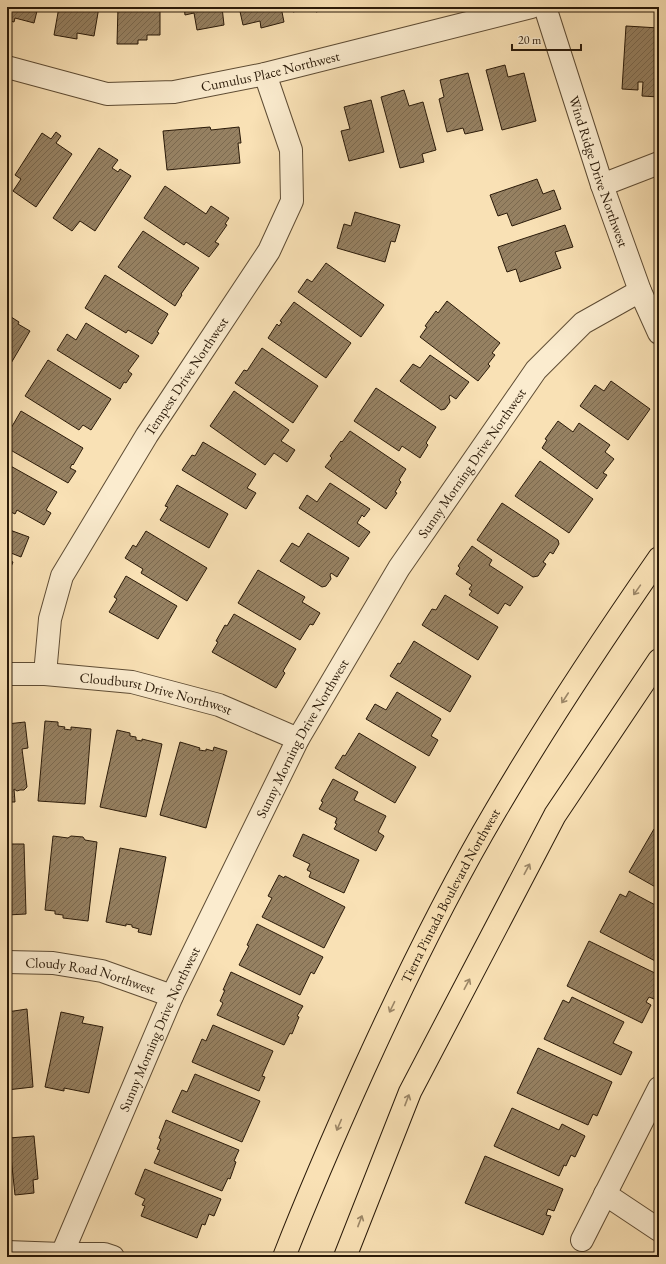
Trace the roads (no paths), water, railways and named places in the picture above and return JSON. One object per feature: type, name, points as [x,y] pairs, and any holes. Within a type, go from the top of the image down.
[{"type":"main road","name":"Tierra Pintada Boulevard Northwest","points":[[284,1257],[298,1220],[389,1014],[439,914],[496,810],[554,714],[659,558]]},
{"type":"main road","points":[[345,1257],[410,1092],[555,815],[659,660]]},
{"type":"street","name":"Cumulus Place Northwest","points":[[7,67],[107,94],[174,92],[265,74],[531,7]]},
{"type":"street","name":"Wind Ridge Drive Northwest","points":[[544,7],[602,185],[640,291],[659,333]]},
{"type":"street","name":"Tempest Drive Northwest","points":[[44,674],[50,619],[62,576],[147,435],[268,252],[292,201],[291,150],[265,74]]},
{"type":"street","points":[[602,185],[659,164]]},
{"type":"street","name":"Sunny Morning Drive Northwest","points":[[64,1256],[172,996],[298,739],[399,568],[536,370],[583,323],[640,291]]},
{"type":"street","name":"Cloudburst Drive Northwest","points":[[7,674],[44,674],[132,682],[219,705],[298,739]]},
{"type":"street","name":"Cloudy Road Northwest","points":[[7,962],[53,963],[102,971],[172,996]]},
{"type":"street","points":[[582,1240],[659,1088]]},
{"type":"street","points":[[605,1194],[659,1230]]},
{"type":"street","points":[[7,1252],[64,1256],[104,1254],[113,1257]]}]
